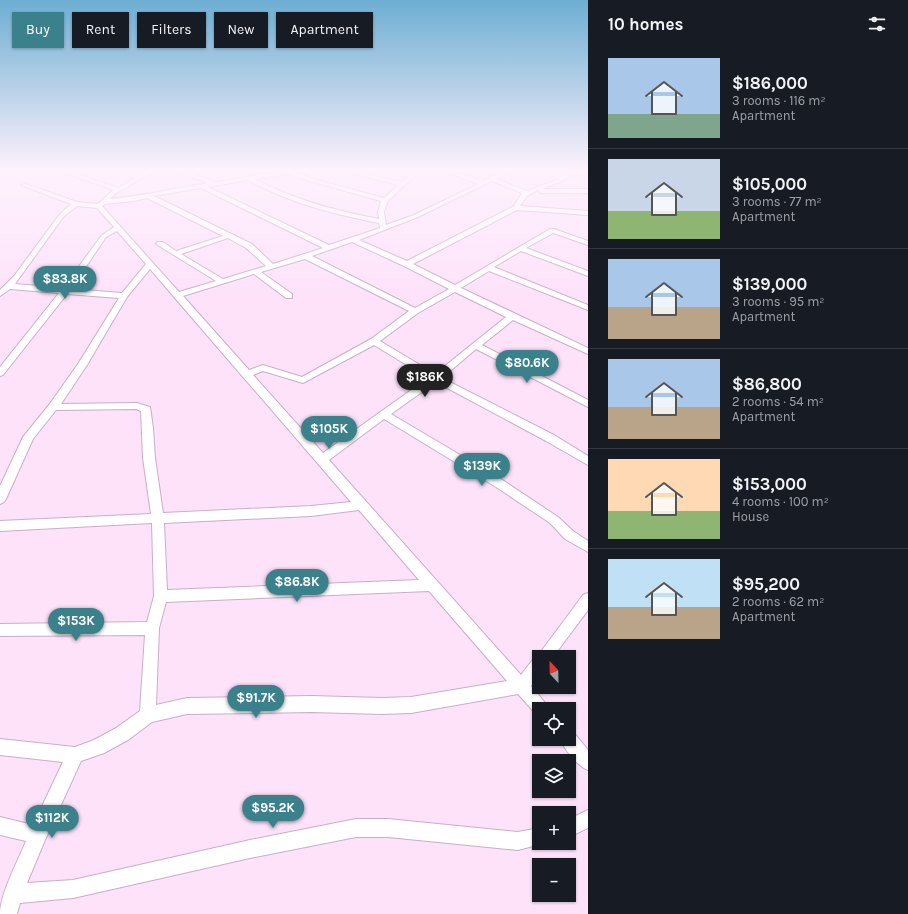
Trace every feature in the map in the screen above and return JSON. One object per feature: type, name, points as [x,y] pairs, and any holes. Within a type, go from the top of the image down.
[{"type":"street","points":[[0,294],[11,284],[50,234],[56,222],[64,214]]},
{"type":"street","points":[[108,214],[118,228],[535,702]]},
{"type":"street","points":[[184,214],[249,246],[272,267]]},
{"type":"street","points":[[259,214],[329,248]]},
{"type":"street","points":[[338,214],[382,226]]},
{"type":"street","points":[[382,214],[382,226]]},
{"type":"street","points":[[178,295],[306,256],[353,240],[382,226],[421,214]]},
{"type":"street","points":[[407,264],[503,214]]},
{"type":"street","points":[[0,373],[66,290],[104,236],[118,228]]},
{"type":"street","points":[[247,374],[262,368],[303,380],[374,340],[415,311],[552,230],[588,243]]},
{"type":"street","points":[[571,236],[582,234]]},
{"type":"street","points":[[176,253],[229,236]]},
{"type":"street","points":[[353,240],[407,264],[512,316],[588,351]]},
{"type":"street","points":[[160,244],[221,281]]},
{"type":"street","points":[[520,248],[588,274]]},
{"type":"street","points":[[306,256],[415,311]]},
{"type":"street","points":[[0,499],[28,437],[53,407],[82,366],[94,343],[124,296],[150,264]]},
{"type":"street","points":[[490,268],[588,308]]},
{"type":"street","points":[[255,271],[289,296]]},
{"type":"street","points":[[0,280],[11,284],[124,296]]},
{"type":"street","points":[[322,459],[434,378],[512,316]]},
{"type":"street","points":[[374,340],[434,378],[550,438],[588,461]]},
{"type":"street","points":[[475,345],[588,404]]},
{"type":"street","points":[[53,407],[137,406],[146,409],[149,458],[158,520],[161,596],[152,628],[148,715]]},
{"type":"street","points":[[383,414],[500,484],[554,520],[569,535],[588,547]]},
{"type":"street","points":[[0,526],[158,520],[311,511],[362,505]]},
{"type":"street","points":[[161,596],[433,585]]},
{"type":"street","points":[[549,650],[588,599]]},
{"type":"street","points":[[0,630],[152,628]]},
{"type":"street","points":[[0,747],[75,755],[98,747],[122,734],[148,715],[187,706],[311,704],[382,706],[411,705],[522,686],[532,672]]},
{"type":"street","points":[[574,746],[588,762]]},
{"type":"street","points":[[7,914],[13,894],[38,835],[75,755]]},
{"type":"street","points":[[576,825],[588,819]]},
{"type":"street","points":[[0,826],[38,835]]},
{"type":"street","points":[[13,894],[73,889],[250,849],[356,828],[388,828],[518,841],[532,838]]}]
